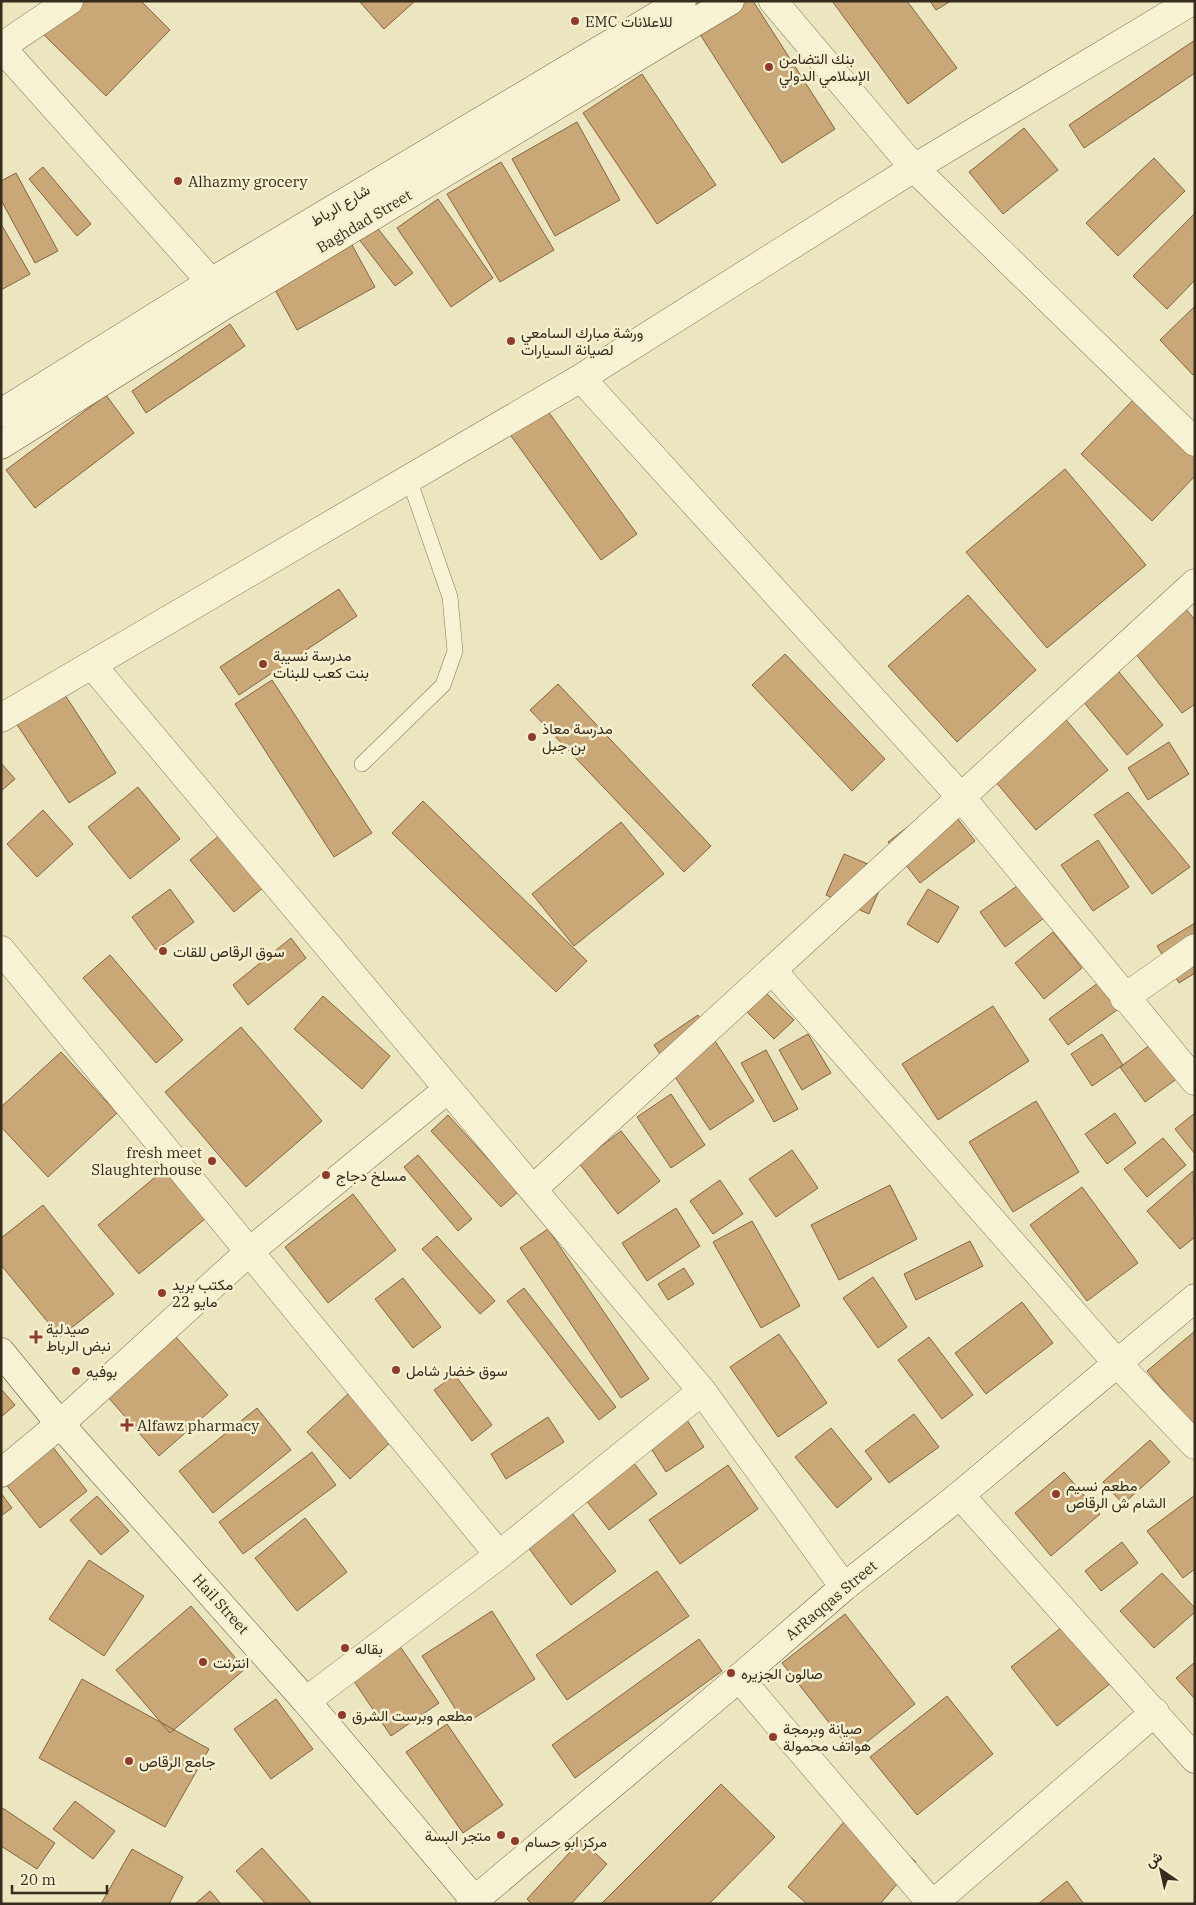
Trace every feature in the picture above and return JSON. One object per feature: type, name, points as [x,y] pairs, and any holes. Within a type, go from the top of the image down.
[{"type":"street","points":[[69,1],[1,47],[211,282]]},
{"type":"street","name":"شارع الرباط","points":[[1,413],[211,282],[682,1]]},
{"type":"street","name":"Baghdad Street","points":[[1,445],[225,305],[730,1]]},
{"type":"street","points":[[773,1],[914,168],[1195,442]]},
{"type":"street","points":[[1,718],[581,378],[914,168],[1192,1]]},
{"type":"street","points":[[581,378],[961,797],[1124,998],[1195,1081]]},
{"type":"street","points":[[533,1190],[1195,583]]},
{"type":"street","points":[[92,665],[702,1391],[844,1587]]},
{"type":"street","points":[[1124,998],[1195,948]]},
{"type":"street","points":[[1,950],[499,1555]]},
{"type":"street","points":[[772,970],[1118,1363],[1195,1445]]},
{"type":"street","points":[[1,1473],[60,1424],[250,1251],[448,1089]]},
{"type":"street","name":"ArRaqqas Street","points":[[474,1902],[844,1587],[960,1495],[1195,1298]]},
{"type":"street","name":"Hail Street","points":[[1,1352],[60,1424],[306,1701],[474,1902]]},
{"type":"street","points":[[306,1701],[499,1555],[702,1391]]},
{"type":"street","points":[[960,1495],[1195,1759]]},
{"type":"street","points":[[739,1678],[932,1904],[1154,1712]]},
{"type":"lane","points":[[362,764],[444,685],[455,651],[450,597],[409,479]]},
{"type":"building","points":[[66,1],[141,1],[170,30],[106,96],[38,29]]},
{"type":"building","points":[[359,1],[415,1],[384,29]]},
{"type":"building","points":[[690,1],[753,1],[835,129],[782,163],[682,6]]},
{"type":"building","points":[[832,1],[907,1],[957,68],[908,104]]},
{"type":"building","points":[[930,1],[951,1],[936,10]]},
{"type":"building","points":[[1195,40],[1195,73],[1084,148],[1069,125]]},
{"type":"building","points":[[642,74],[716,185],[657,224],[583,113]]},
{"type":"building","points":[[577,122],[620,200],[555,236],[512,159]]},
{"type":"building","points":[[1024,128],[1058,170],[1003,214],[969,172]]},
{"type":"building","points":[[1154,158],[1185,191],[1118,256],[1086,223]]},
{"type":"building","points":[[501,162],[554,250],[500,282],[447,194]]},
{"type":"building","points":[[43,167],[91,224],[77,236],[29,179]]},
{"type":"building","points":[[16,173],[58,251],[35,263],[1,200],[1,181]]},
{"type":"building","points":[[438,199],[493,278],[451,307],[397,228]]},
{"type":"building","points":[[1195,213],[1195,280],[1167,309],[1133,276]]},
{"type":"building","points":[[1,224],[30,274],[1,290]]},
{"type":"building","points":[[375,225],[413,273],[395,286],[358,238]]},
{"type":"building","points":[[352,245],[375,287],[297,330],[274,288]]},
{"type":"building","points":[[1195,306],[1195,374],[1193,375],[1160,340]]},
{"type":"building","points":[[230,324],[245,346],[146,413],[132,391]]},
{"type":"building","points":[[106,395],[134,433],[35,508],[6,470]]},
{"type":"building","points":[[1135,398],[1195,455],[1195,476],[1152,521],[1081,454]]},
{"type":"building","points":[[542,403],[637,534],[601,560],[506,429]]},
{"type":"building","points":[[1065,469],[1146,565],[1047,648],[966,552]]},
{"type":"building","points":[[339,589],[357,616],[239,695],[220,667]]},
{"type":"building","points":[[968,595],[1036,670],[957,742],[888,666]]},
{"type":"building","points":[[1185,608],[1195,620],[1195,704],[1182,713],[1132,649]]},
{"type":"building","points":[[785,654],[885,759],[852,791],[752,685]]},
{"type":"building","points":[[1109,660],[1163,725],[1127,755],[1073,689]]},
{"type":"building","points":[[272,680],[372,833],[334,857],[235,704]]},
{"type":"building","points":[[558,684],[711,846],[684,872],[530,710]]},
{"type":"building","points":[[63,692],[116,773],[69,803],[16,723]]},
{"type":"building","points":[[1052,703],[1108,770],[1036,830],[980,763]]},
{"type":"building","points":[[1169,742],[1189,774],[1148,800],[1128,768]]},
{"type":"building","points":[[1,763],[15,779],[1,791]]},
{"type":"building","points":[[138,787],[180,839],[130,879],[88,827]]},
{"type":"building","points":[[1128,792],[1190,867],[1152,894],[1094,815]]},
{"type":"building","points":[[943,800],[975,841],[920,883],[888,842]]},
{"type":"building","points":[[423,801],[587,961],[556,992],[392,833]]},
{"type":"building","points":[[43,810],[73,844],[37,877],[7,844]]},
{"type":"building","points":[[621,822],[664,874],[574,946],[532,894]]},
{"type":"building","points":[[221,834],[264,887],[234,912],[190,860]]},
{"type":"building","points":[[1098,840],[1129,887],[1093,911],[1061,865]]},
{"type":"building","points":[[844,854],[887,872],[869,914],[826,895]]},
{"type":"building","points":[[1020,884],[1044,918],[1005,947],[980,912]]},
{"type":"building","points":[[170,889],[194,922],[156,950],[132,917]]},
{"type":"building","points":[[928,889],[959,907],[938,943],[907,924]]},
{"type":"building","points":[[1195,923],[1195,973],[1179,983],[1157,946]]},
{"type":"building","points":[[1053,932],[1082,968],[1044,999],[1015,963]]},
{"type":"building","points":[[291,938],[306,958],[248,1005],[233,985]]},
{"type":"building","points":[[110,955],[183,1040],[156,1063],[83,978]]},
{"type":"building","points":[[1098,983],[1117,1010],[1068,1045],[1049,1019]]},
{"type":"building","points":[[764,991],[794,1020],[774,1039],[745,1010]]},
{"type":"building","points":[[323,996],[390,1056],[362,1089],[294,1029]]},
{"type":"building","points":[[993,1006],[1029,1061],[938,1120],[902,1064]]},
{"type":"building","points":[[698,1015],[754,1101],[710,1130],[654,1045]]},
{"type":"building","points":[[241,1027],[322,1121],[246,1187],[165,1092]]},
{"type":"building","points":[[808,1034],[831,1073],[802,1090],[779,1050]]},
{"type":"building","points":[[1102,1034],[1123,1065],[1092,1086],[1071,1054]]},
{"type":"building","points":[[1161,1037],[1186,1072],[1145,1102],[1120,1067]]},
{"type":"building","points":[[766,1050],[798,1109],[774,1122],[741,1063]]},
{"type":"building","points":[[61,1052],[117,1113],[48,1177],[1,1127],[1,1107]]},
{"type":"building","points":[[671,1094],[705,1145],[671,1168],[637,1117]]},
{"type":"building","points":[[1036,1101],[1079,1172],[1013,1212],[969,1142]]},
{"type":"building","points":[[1115,1113],[1136,1143],[1107,1164],[1085,1134]]},
{"type":"building","points":[[1195,1113],[1195,1154],[1175,1129]]},
{"type":"building","points":[[448,1115],[518,1192],[501,1207],[431,1131]]},
{"type":"building","points":[[621,1131],[660,1181],[618,1214],[579,1163]]},
{"type":"building","points":[[1163,1138],[1186,1165],[1147,1197],[1124,1169]]},
{"type":"building","points":[[792,1150],[818,1188],[776,1217],[749,1179]]},
{"type":"building","points":[[418,1155],[472,1219],[458,1231],[404,1167]]},
{"type":"building","points":[[166,1168],[206,1218],[139,1274],[98,1225]]},
{"type":"building","points":[[1193,1171],[1195,1237],[1180,1249],[1147,1211]]},
{"type":"building","points":[[720,1180],[743,1214],[713,1234],[690,1201]]},
{"type":"building","points":[[890,1185],[917,1239],[839,1280],[811,1225]]},
{"type":"building","points":[[1082,1187],[1138,1263],[1087,1301],[1030,1225]]},
{"type":"building","points":[[353,1194],[396,1250],[328,1303],[285,1247]]},
{"type":"building","points":[[43,1205],[114,1294],[60,1337],[1,1265],[1,1238]]},
{"type":"building","points":[[676,1208],[700,1246],[647,1281],[622,1243]]},
{"type":"building","points":[[752,1221],[800,1306],[761,1328],[713,1242]]},
{"type":"building","points":[[548,1229],[649,1379],[621,1398],[520,1248]]},
{"type":"building","points":[[437,1236],[495,1301],[480,1314],[422,1249]]},
{"type":"building","points":[[970,1241],[983,1266],[916,1300],[904,1274]]},
{"type":"building","points":[[684,1268],[694,1284],[668,1300],[658,1284]]},
{"type":"building","points":[[873,1277],[907,1327],[878,1348],[843,1298]]},
{"type":"building","points":[[403,1278],[441,1327],[413,1348],[375,1299]]},
{"type":"building","points":[[524,1288],[616,1407],[599,1420],[507,1301]]},
{"type":"building","points":[[1022,1302],[1053,1343],[986,1394],[955,1353]]},
{"type":"building","points":[[1195,1331],[1195,1428],[1147,1371]]},
{"type":"building","points":[[779,1334],[827,1403],[778,1437],[730,1367]]},
{"type":"building","points":[[176,1337],[228,1395],[159,1456],[108,1397]]},
{"type":"building","points":[[929,1337],[973,1395],[942,1419],[898,1360]]},
{"type":"building","points":[[455,1375],[492,1425],[472,1441],[434,1390]]},
{"type":"building","points":[[1,1389],[15,1405],[1,1417]]},
{"type":"building","points":[[349,1393],[392,1441],[350,1479],[307,1432]]},
{"type":"building","points":[[257,1408],[291,1450],[213,1513],[179,1471]]},
{"type":"building","points":[[914,1414],[939,1447],[889,1483],[865,1451]]},
{"type":"building","points":[[548,1417],[564,1442],[506,1479],[491,1454]]},
{"type":"building","points":[[685,1417],[704,1447],[666,1472],[647,1442]]},
{"type":"building","points":[[831,1428],[872,1479],[837,1508],[795,1457]]},
{"type":"building","points":[[1150,1440],[1170,1462],[1123,1504],[1103,1482]]},
{"type":"building","points":[[52,1446],[87,1491],[40,1528],[5,1483]]},
{"type":"building","points":[[312,1452],[336,1485],[243,1554],[219,1522]]},
{"type":"building","points":[[631,1459],[657,1494],[609,1530],[582,1495]]},
{"type":"building","points":[[728,1465],[758,1509],[680,1564],[649,1520]]},
{"type":"building","points":[[1064,1472],[1100,1514],[1051,1556],[1015,1513]]},
{"type":"building","points":[[1,1493],[12,1508],[1,1516]]},
{"type":"building","points":[[1195,1495],[1195,1569],[1183,1578],[1147,1531]]},
{"type":"building","points":[[97,1496],[129,1531],[101,1555],[70,1520]]},
{"type":"building","points":[[569,1509],[616,1571],[571,1605],[525,1543]]},
{"type":"building","points":[[305,1518],[347,1572],[297,1611],[255,1558]]},
{"type":"building","points":[[1122,1542],[1138,1563],[1101,1591],[1085,1571]]},
{"type":"building","points":[[89,1560],[144,1596],[104,1656],[49,1619]]},
{"type":"building","points":[[657,1571],[689,1616],[567,1700],[536,1655]]},
{"type":"building","points":[[1162,1573],[1195,1608],[1195,1612],[1154,1648],[1120,1611]]},
{"type":"building","points":[[191,1606],[245,1669],[170,1733],[116,1670]]},
{"type":"building","points":[[492,1611],[535,1679],[465,1724],[422,1656]]},
{"type":"building","points":[[845,1614],[915,1704],[853,1753],[782,1663]]},
{"type":"building","points":[[1066,1624],[1111,1683],[1057,1726],[1011,1667]]},
{"type":"building","points":[[390,1632],[439,1703],[391,1736],[343,1665]]},
{"type":"building","points":[[699,1639],[722,1671],[575,1778],[552,1745]]},
{"type":"building","points":[[1195,1662],[1195,1699],[1176,1678]]},
{"type":"building","points":[[82,1679],[209,1749],[165,1827],[39,1758]]},
{"type":"building","points":[[947,1696],[993,1754],[917,1815],[870,1757]]},
{"type":"building","points":[[276,1699],[313,1749],[271,1779],[234,1729]]},
{"type":"building","points":[[447,1724],[503,1805],[463,1833],[406,1752]]},
{"type":"building","points":[[721,1784],[775,1837],[709,1904],[601,1904]]},
{"type":"building","points":[[75,1801],[115,1831],[93,1859],[53,1829]]},
{"type":"building","points":[[1,1807],[55,1843],[37,1869],[1,1846]]},
{"type":"building","points":[[855,1809],[916,1862],[880,1904],[807,1904],[788,1887]]},
{"type":"building","points":[[581,1840],[607,1864],[571,1904],[532,1904],[527,1899]]},
{"type":"building","points":[[262,1848],[312,1904],[266,1904],[236,1871]]},
{"type":"building","points":[[132,1849],[183,1877],[169,1904],[101,1904]]},
{"type":"building","points":[[1067,1881],[1084,1904],[1038,1904]]},
{"type":"building","points":[[210,1891],[221,1904],[195,1904]]},
{"type":"place","name":"EMC للاعلانات","points":[[575,21]]},
{"type":"place","name":"بنك التضامن الإسلامي الدولي","points":[[769,67]]},
{"type":"place","name":"Alhazmy grocery","points":[[178,181]]},
{"type":"place","name":"ورشة مبارك السامعي لصيانة السيارات","points":[[511,341]]},
{"type":"place","name":"مدرسة نسيبة بنت كعب للبنات","points":[[263,664]]},
{"type":"place","name":"مدرسة معاذ بن جبل","points":[[532,737]]},
{"type":"place","name":"سوق الرقاص للقات","points":[[163,951]]},
{"type":"place","name":"fresh meet Slaughterhouse","points":[[212,1161]]},
{"type":"place","name":"مسلخ دجاج","points":[[326,1175]]},
{"type":"place","name":"مكتب بريد 22 مايو","points":[[162,1293]]},
{"type":"place","name":"صيدلية نبض الرباط","points":[[36,1337]]},
{"type":"place","name":"سوق خضار شامل","points":[[396,1370]]},
{"type":"place","name":"بوفيه","points":[[76,1371]]},
{"type":"place","name":"Alfawz pharmacy","points":[[127,1425]]},
{"type":"place","name":"مطعم نسيم الشام ش الرقاص","points":[[1056,1494]]},
{"type":"place","name":"بقاله","points":[[345,1648]]},
{"type":"place","name":"انترنت","points":[[203,1662]]},
{"type":"place","name":"صالون الجزيره","points":[[731,1673]]},
{"type":"place","name":"مطعم وبرست الشرق","points":[[342,1715]]},
{"type":"place","name":"صيانة وبرمجة هواتف محمولة","points":[[773,1737]]},
{"type":"place","name":"جامع الرقاص","points":[[129,1761]]},
{"type":"place","name":"متجر البسة","points":[[501,1835]]},
{"type":"place","name":"مركز ابو حسام","points":[[515,1841]]}]
